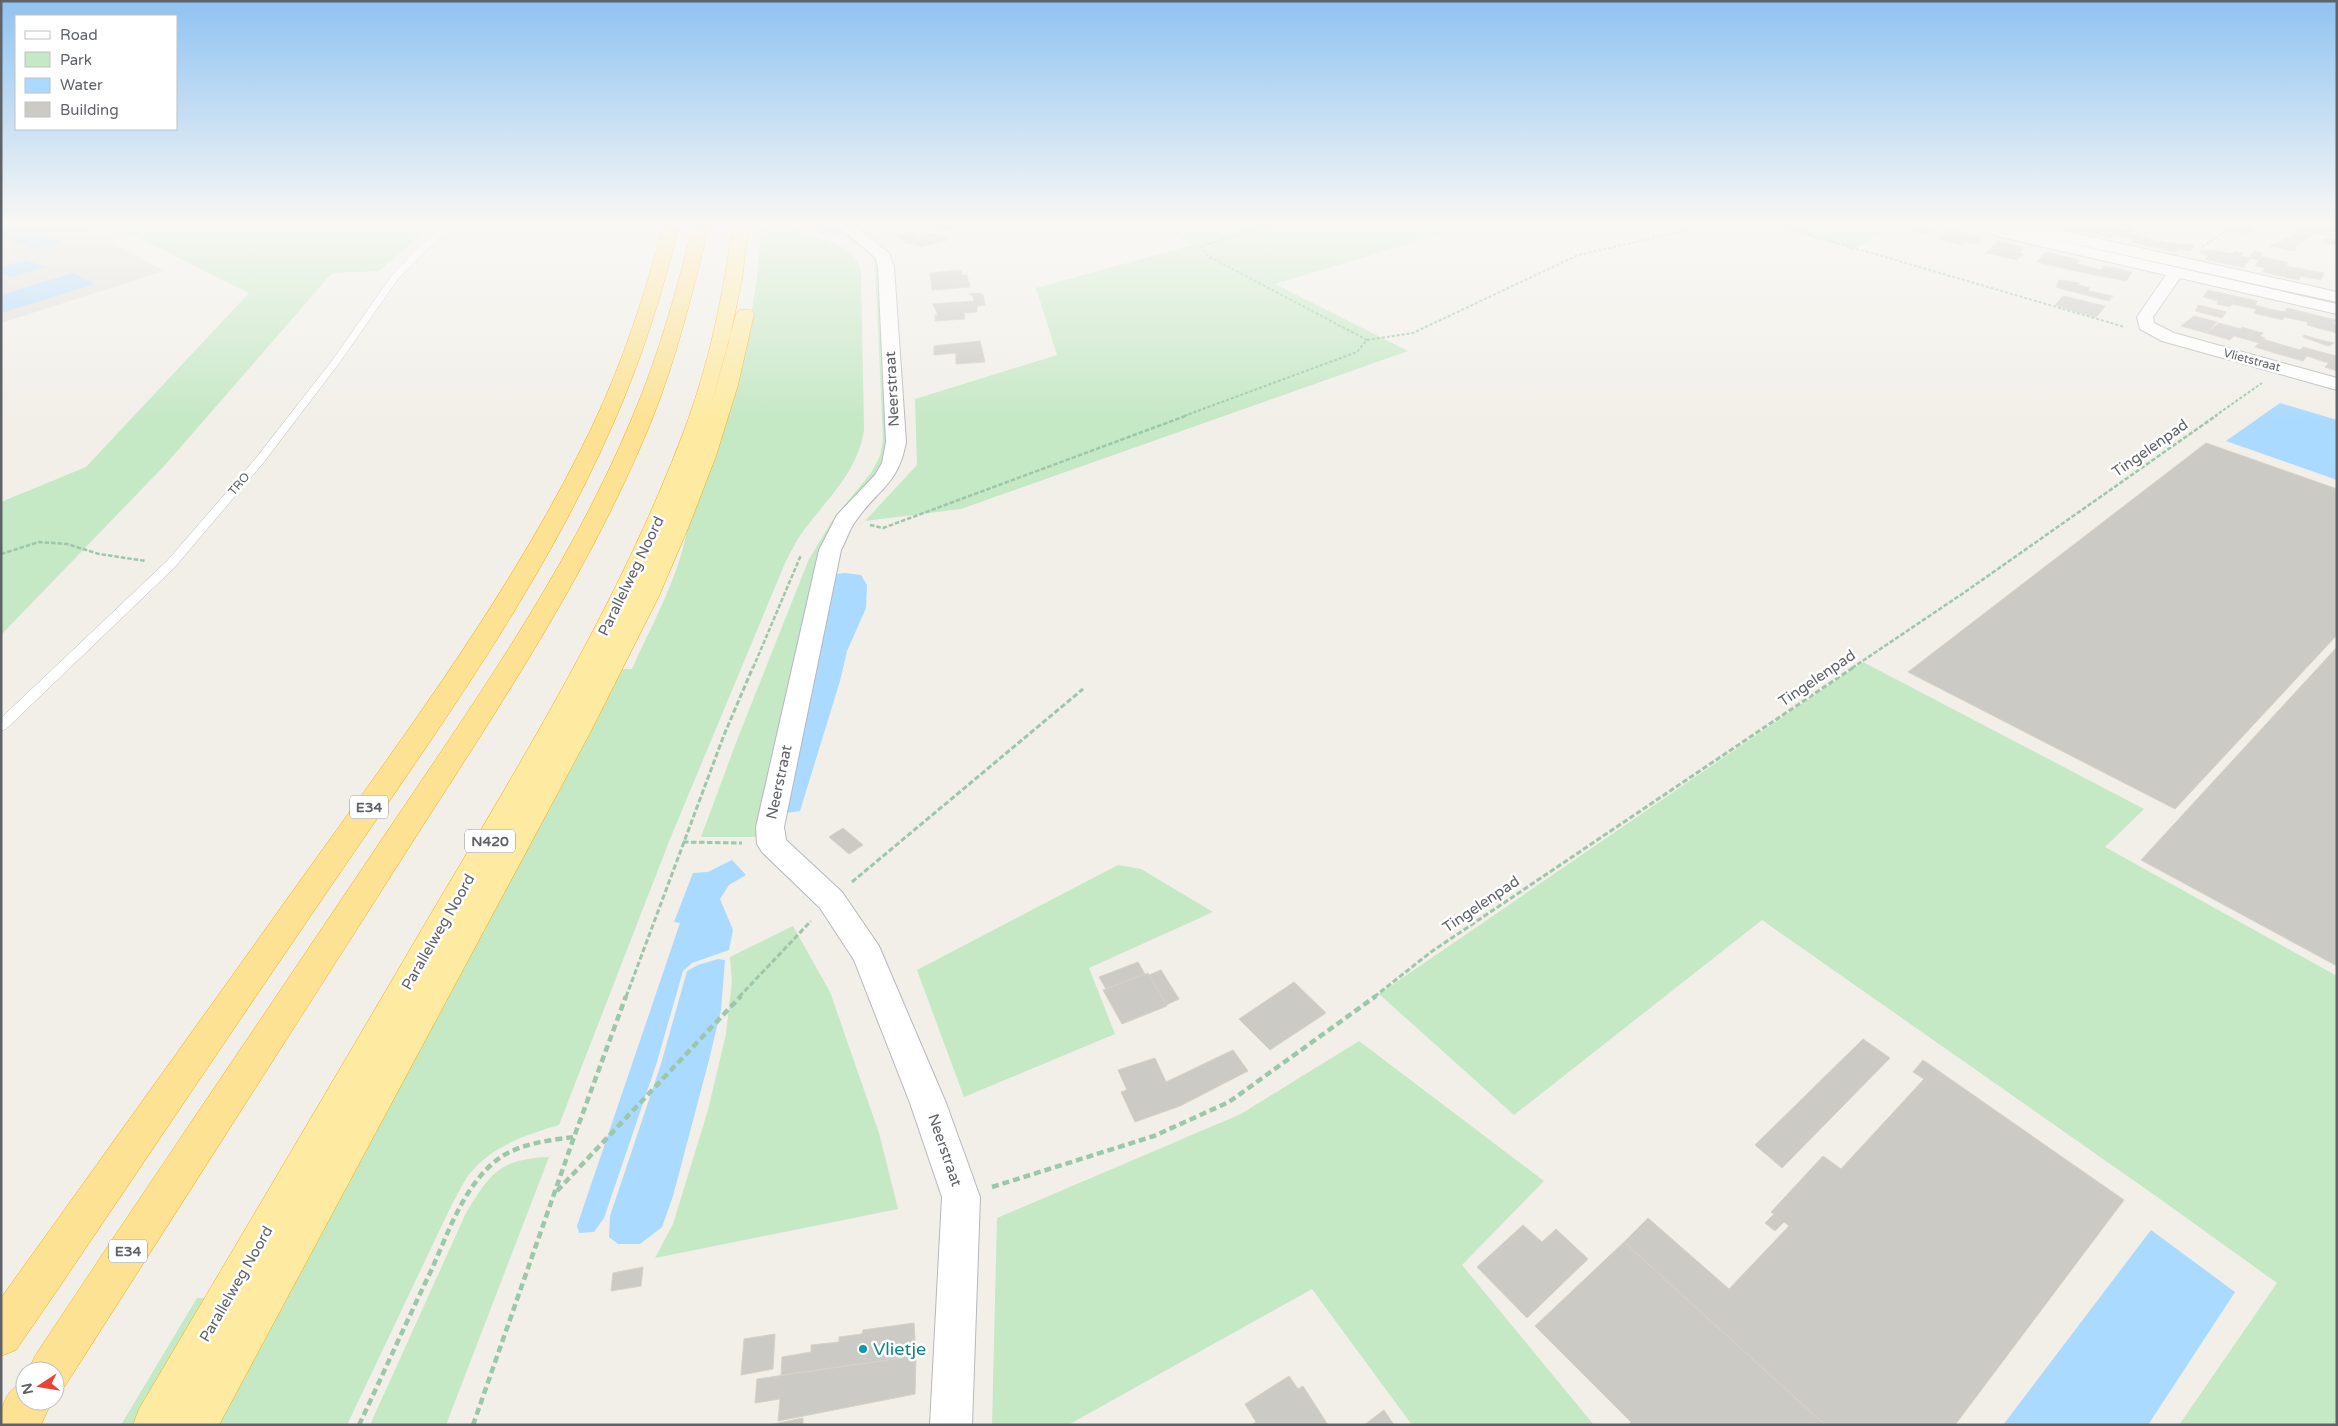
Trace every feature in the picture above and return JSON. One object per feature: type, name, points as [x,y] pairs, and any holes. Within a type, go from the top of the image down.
[{"type":"highway","name":"E34","points":[[1,1335],[418,737],[500,612],[549,529],[582,468],[631,357],[653,289]]},
{"type":"highway","name":"E34","points":[[57,1361],[467,732],[565,575],[631,444],[658,375],[686,289]]},
{"type":"highway","name":"Parallelweg Noord","points":[[155,1425],[522,785],[608,626],[663,510],[695,428],[720,341],[732,289]]},
{"type":"highway","name":"Parallelweg Noord","points":[[194,1425],[552,778],[633,622],[684,512],[720,413],[739,346],[750,289]]},
{"type":"highway","points":[[15,1425],[24,1411]]},
{"type":"highway","points":[[28,1425],[33,1411]]},
{"type":"street","name":"Neerstraat","points":[[887,289],[896,442],[892,463],[883,478],[845,520],[830,550],[770,827],[772,844],[830,900],[868,955],[928,1103],[961,1197],[951,1425]]},
{"type":"street","name":"Vlietstraat","points":[[2167,289],[2144,320],[2146,326],[2168,337],[2337,384]]},
{"type":"street","points":[[2258,289],[2337,310]]},
{"type":"street","points":[[2292,289],[2337,297]]},
{"type":"lane","name":"TRO","points":[[1,726],[171,564],[266,452],[337,360],[387,289]]},
{"type":"path","points":[[1270,289],[1367,340],[1413,333],[1508,289]]},
{"type":"path","points":[[1993,289],[2121,326],[2168,337]]},
{"type":"path","points":[[869,525],[882,528],[1357,352],[1367,340]]},
{"type":"path","name":"Tingelenpad","points":[[961,1197],[1154,1136],[1229,1102],[1362,1007],[1431,952],[1965,592],[2269,378],[2286,369]]},
{"type":"path","points":[[1,554],[39,542],[67,544],[99,554],[171,564]]},
{"type":"path","points":[[473,1425],[574,1137],[683,842],[724,735],[790,578],[805,548]]},
{"type":"path","points":[[555,1193],[830,900],[1083,689]]},
{"type":"path","points":[[683,842],[772,844]]},
{"type":"path","points":[[359,1425],[459,1210],[475,1180],[497,1159],[522,1146],[574,1137]]},
{"type":"shaded area","points":[[1,289],[109,289],[1,323]]},
{"type":"green space","points":[[240,289],[318,289],[165,465],[1,635],[1,502],[86,467],[249,293]]},
{"type":"green space","points":[[755,289],[861,289],[864,430],[861,444],[850,470],[804,530],[785,563],[670,839],[559,1125],[536,1132],[502,1147],[482,1161],[467,1178],[452,1204],[347,1425],[212,1425],[582,748],[622,669],[632,669],[658,613],[681,556],[689,517],[748,335]]},
{"type":"green space","points":[[876,289],[880,289],[888,412],[886,456],[877,474],[819,559],[757,837],[701,837],[739,735],[809,559],[834,518],[871,473],[880,456],[883,440]]},
{"type":"green space","points":[[1036,289],[1284,289],[1408,351],[961,509],[865,521],[917,465],[915,399],[1057,355]]},
{"type":"green space","points":[[1863,662],[2144,809],[2105,847],[2337,976],[2337,1425],[2179,1425],[2277,1283],[1762,920],[1514,1115],[1379,994]]},
{"type":"green space","points":[[1118,865],[1141,869],[1213,912],[1089,968],[1115,1034],[964,1097],[917,970]]},
{"type":"green space","points":[[793,926],[830,992],[879,1133],[898,1209],[655,1258],[673,1224],[708,1110],[726,1034],[732,981],[730,957]]},
{"type":"green space","points":[[1359,1041],[1544,1181],[1462,1265],[1594,1425],[1412,1425],[1312,1289],[1068,1425],[992,1425],[997,1218],[1241,1114]]},
{"type":"green space","points":[[549,1157],[446,1425],[370,1425],[474,1199],[490,1178],[508,1165],[532,1158]]},
{"type":"green space","points":[[197,1298],[210,1298],[135,1425],[121,1425]]},
{"type":"water","points":[[22,289],[80,289],[1,313],[1,295]]},
{"type":"water","points":[[2280,403],[2337,420],[2337,480],[2226,441]]},
{"type":"water","points":[[835,574],[861,575],[867,585],[866,608],[847,651],[840,681],[800,811],[786,813]]},
{"type":"water","points":[[732,860],[746,875],[729,885],[720,899],[733,930],[729,950],[692,963],[683,971],[656,1065],[604,1218],[594,1232],[579,1233],[577,1226],[680,923],[674,922],[693,873],[708,872]]},
{"type":"water","points":[[718,959],[725,960],[721,1010],[673,1196],[662,1227],[640,1244],[618,1244],[609,1237],[610,1216],[661,1064],[687,971],[698,965]]},
{"type":"water","points":[[2151,1230],[2235,1292],[2148,1425],[2003,1425]]},
{"type":"building","points":[[2062,289],[2090,289],[2088,291],[2113,296],[2109,301]]},
{"type":"building","points":[[2208,290],[2235,296],[2230,307],[2217,304],[2218,301],[2203,297]]},
{"type":"building","points":[[979,293],[983,295],[985,305],[977,306],[977,312],[964,313],[965,319],[935,321],[935,315],[938,315],[933,304],[974,301],[973,296],[969,294]]},
{"type":"building","points":[[2063,296],[2105,306],[2099,314],[2084,310],[2081,313],[2055,305]]},
{"type":"building","points":[[2235,296],[2257,301],[2255,305],[2270,309],[2266,316],[2254,313],[2256,309],[2231,304]]},
{"type":"building","points":[[2198,305],[2226,312],[2225,314],[2197,308]]},
{"type":"building","points":[[2197,308],[2225,314],[2222,318],[2195,311]]},
{"type":"building","points":[[2287,308],[2311,314],[2308,322],[2284,317],[2283,320],[2266,316],[2270,309],[2285,312]]},
{"type":"building","points":[[2084,310],[2099,314],[2096,317],[2081,313]]},
{"type":"building","points":[[2311,314],[2336,320],[2334,324],[2337,325],[2337,333],[2307,325]]},
{"type":"building","points":[[2194,316],[2217,322],[2206,333],[2181,326]]},
{"type":"building","points":[[2219,323],[2255,331],[2245,339],[2234,336],[2230,340],[2206,333]]},
{"type":"building","points":[[2255,331],[2263,333],[2260,336],[2265,338],[2263,339],[2286,346],[2278,354],[2255,347],[2259,343],[2245,339]]},
{"type":"building","points":[[2304,335],[2334,343],[2329,346],[2325,345],[2303,337]]},
{"type":"building","points":[[980,341],[985,362],[956,364],[956,353],[934,355],[934,346]]},
{"type":"building","points":[[2286,346],[2300,350],[2303,347],[2325,353],[2319,360],[2307,356],[2303,361],[2278,354]]},
{"type":"building","points":[[2325,353],[2337,356],[2337,371],[2325,367],[2329,363],[2319,360]]},
{"type":"building","points":[[2206,443],[2337,489],[2337,635],[2175,809],[1908,672]]},
{"type":"building","points":[[2337,647],[2337,966],[2141,860]]},
{"type":"building","points":[[843,828],[863,845],[849,854],[829,837]]},
{"type":"building","points":[[1138,962],[1145,974],[1106,989],[1099,977]]},
{"type":"building","points":[[1161,970],[1179,999],[1166,1005],[1149,975]]},
{"type":"building","points":[[1148,973],[1167,1006],[1122,1024],[1103,990]]},
{"type":"building","points":[[1294,982],[1326,1013],[1270,1050],[1239,1019]]},
{"type":"building","points":[[1863,1039],[1890,1058],[1782,1168],[1755,1145]]},
{"type":"building","points":[[1233,1050],[1248,1071],[1180,1106],[1135,1122],[1121,1092],[1127,1090],[1118,1070],[1155,1058],[1166,1082]]},
{"type":"building","points":[[1923,1060],[2124,1200],[1955,1425],[1825,1425],[1624,1242],[1648,1218],[1729,1289],[1789,1226],[1784,1222],[1775,1231],[1765,1223],[1774,1214],[1771,1212],[1823,1156],[1841,1169],[1924,1079],[1913,1072]]},
{"type":"building","points":[[1523,1225],[1542,1242],[1556,1229],[1588,1259],[1527,1318],[1477,1267]]},
{"type":"building","points":[[1624,1242],[1825,1425],[1628,1425],[1631,1422],[1535,1326]]},
{"type":"building","points":[[643,1267],[641,1286],[611,1291],[613,1273]]},
{"type":"building","name":"Vlietje","points":[[914,1323],[916,1356],[781,1375],[782,1357],[811,1352],[811,1345],[839,1342],[839,1337],[862,1334],[863,1330]]},
{"type":"building","points":[[775,1334],[773,1369],[741,1375],[744,1339]]},
{"type":"building","points":[[916,1356],[915,1394],[778,1421],[780,1399],[755,1403],[757,1379]]},
{"type":"building","points":[[1289,1376],[1298,1389],[1303,1386],[1328,1425],[1251,1425],[1256,1422],[1245,1404]]},
{"type":"building","points":[[1384,1410],[1394,1425],[1364,1425]]},
{"type":"building","points":[[803,1418],[803,1425],[769,1425]]},
{"type":"place","name":"Vlietje","points":[[863,1349]]}]
